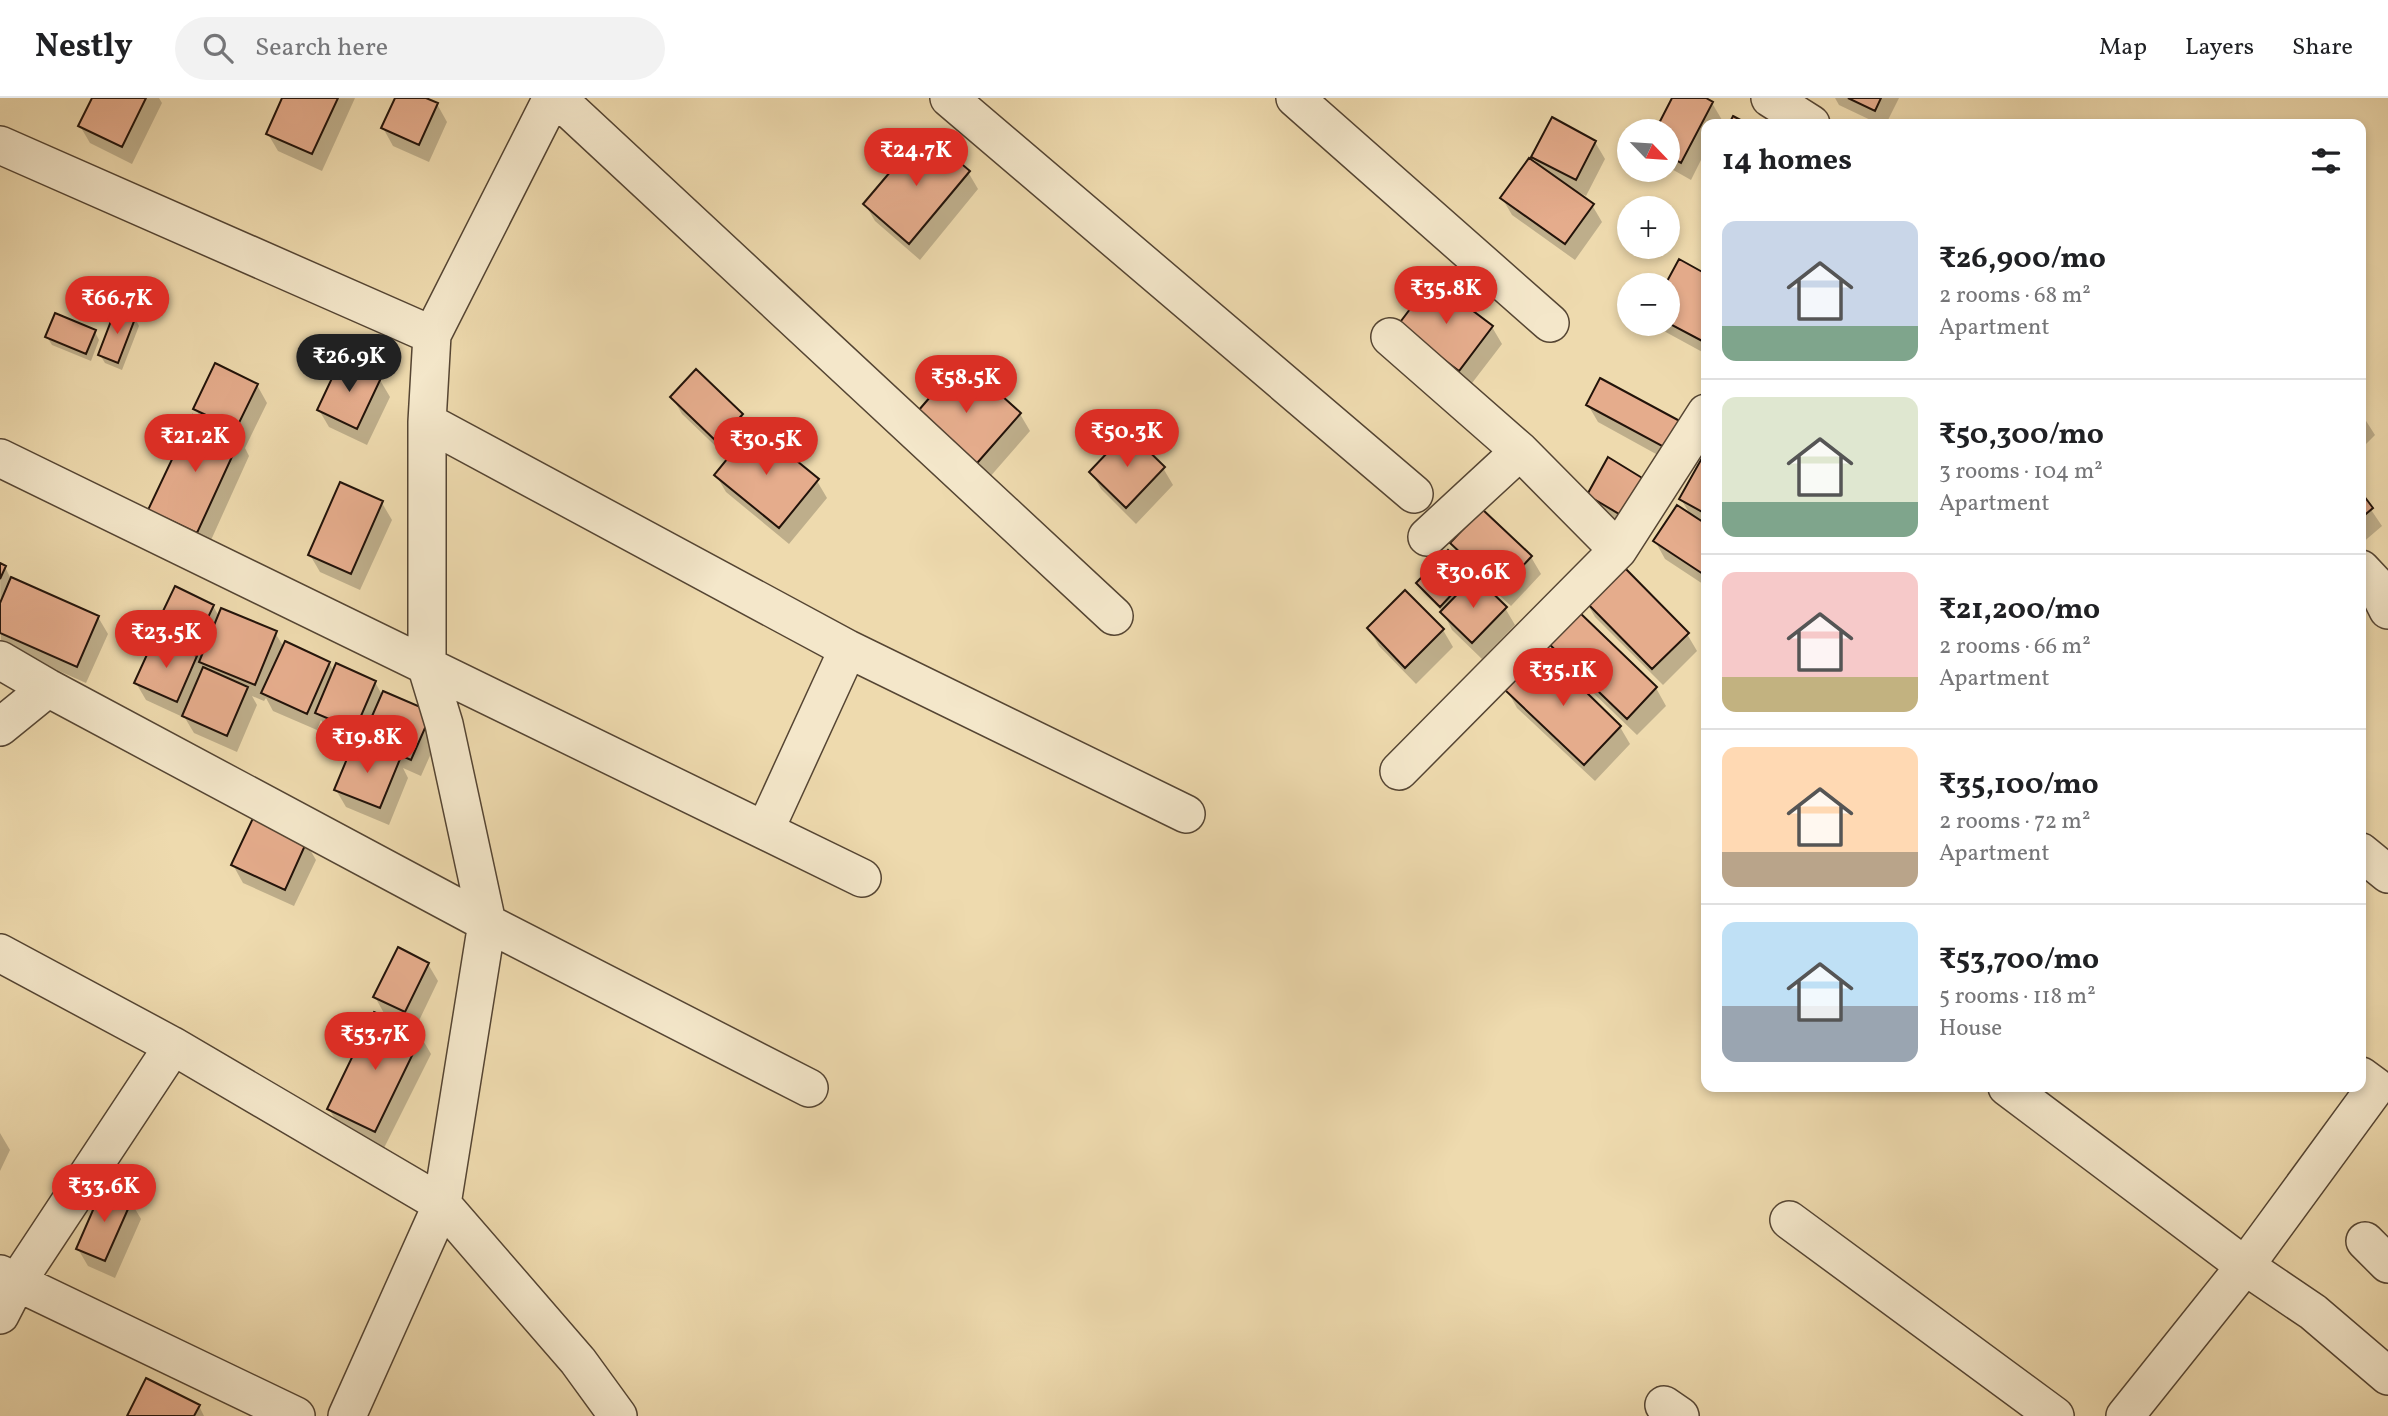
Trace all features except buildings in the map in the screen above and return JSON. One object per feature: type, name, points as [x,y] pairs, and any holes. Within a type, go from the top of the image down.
[{"type":"street","points":[[359,1412],[442,1204],[487,923],[444,724],[427,668],[427,422],[432,335],[552,98]]},
{"type":"street","points":[[557,98],[1114,616]]},
{"type":"street","points":[[949,98],[1414,494]]},
{"type":"street","points":[[1296,98],[1550,323]]},
{"type":"street","points":[[1770,98],[1803,119]]},
{"type":"street","points":[[0,145],[432,335]]},
{"type":"street","points":[[1390,337],[1520,451],[1618,550]]},
{"type":"street","points":[[1399,771],[1618,550],[1701,421]]},
{"type":"street","points":[[427,422],[848,649],[1186,814]]},
{"type":"street","points":[[1427,537],[1520,451]]},
{"type":"street","points":[[0,458],[862,878]]},
{"type":"street","points":[[2366,574],[2375,583],[2388,611]]},
{"type":"street","points":[[765,830],[848,649]]},
{"type":"street","points":[[0,660],[487,923],[809,1088]]},
{"type":"street","points":[[0,727],[48,688]]},
{"type":"street","points":[[2366,856],[2388,874]]},
{"type":"street","points":[[0,953],[173,1046],[442,1204],[578,1361],[618,1416]]},
{"type":"street","points":[[0,1315],[8,1278],[173,1046]]},
{"type":"street","points":[[2125,1416],[2245,1266],[2378,1082]]},
{"type":"street","points":[[2014,1092],[2245,1266],[2312,1312],[2388,1376]]},
{"type":"street","points":[[1789,1220],[2055,1416]]},
{"type":"street","points":[[8,1278],[296,1416]]}]
